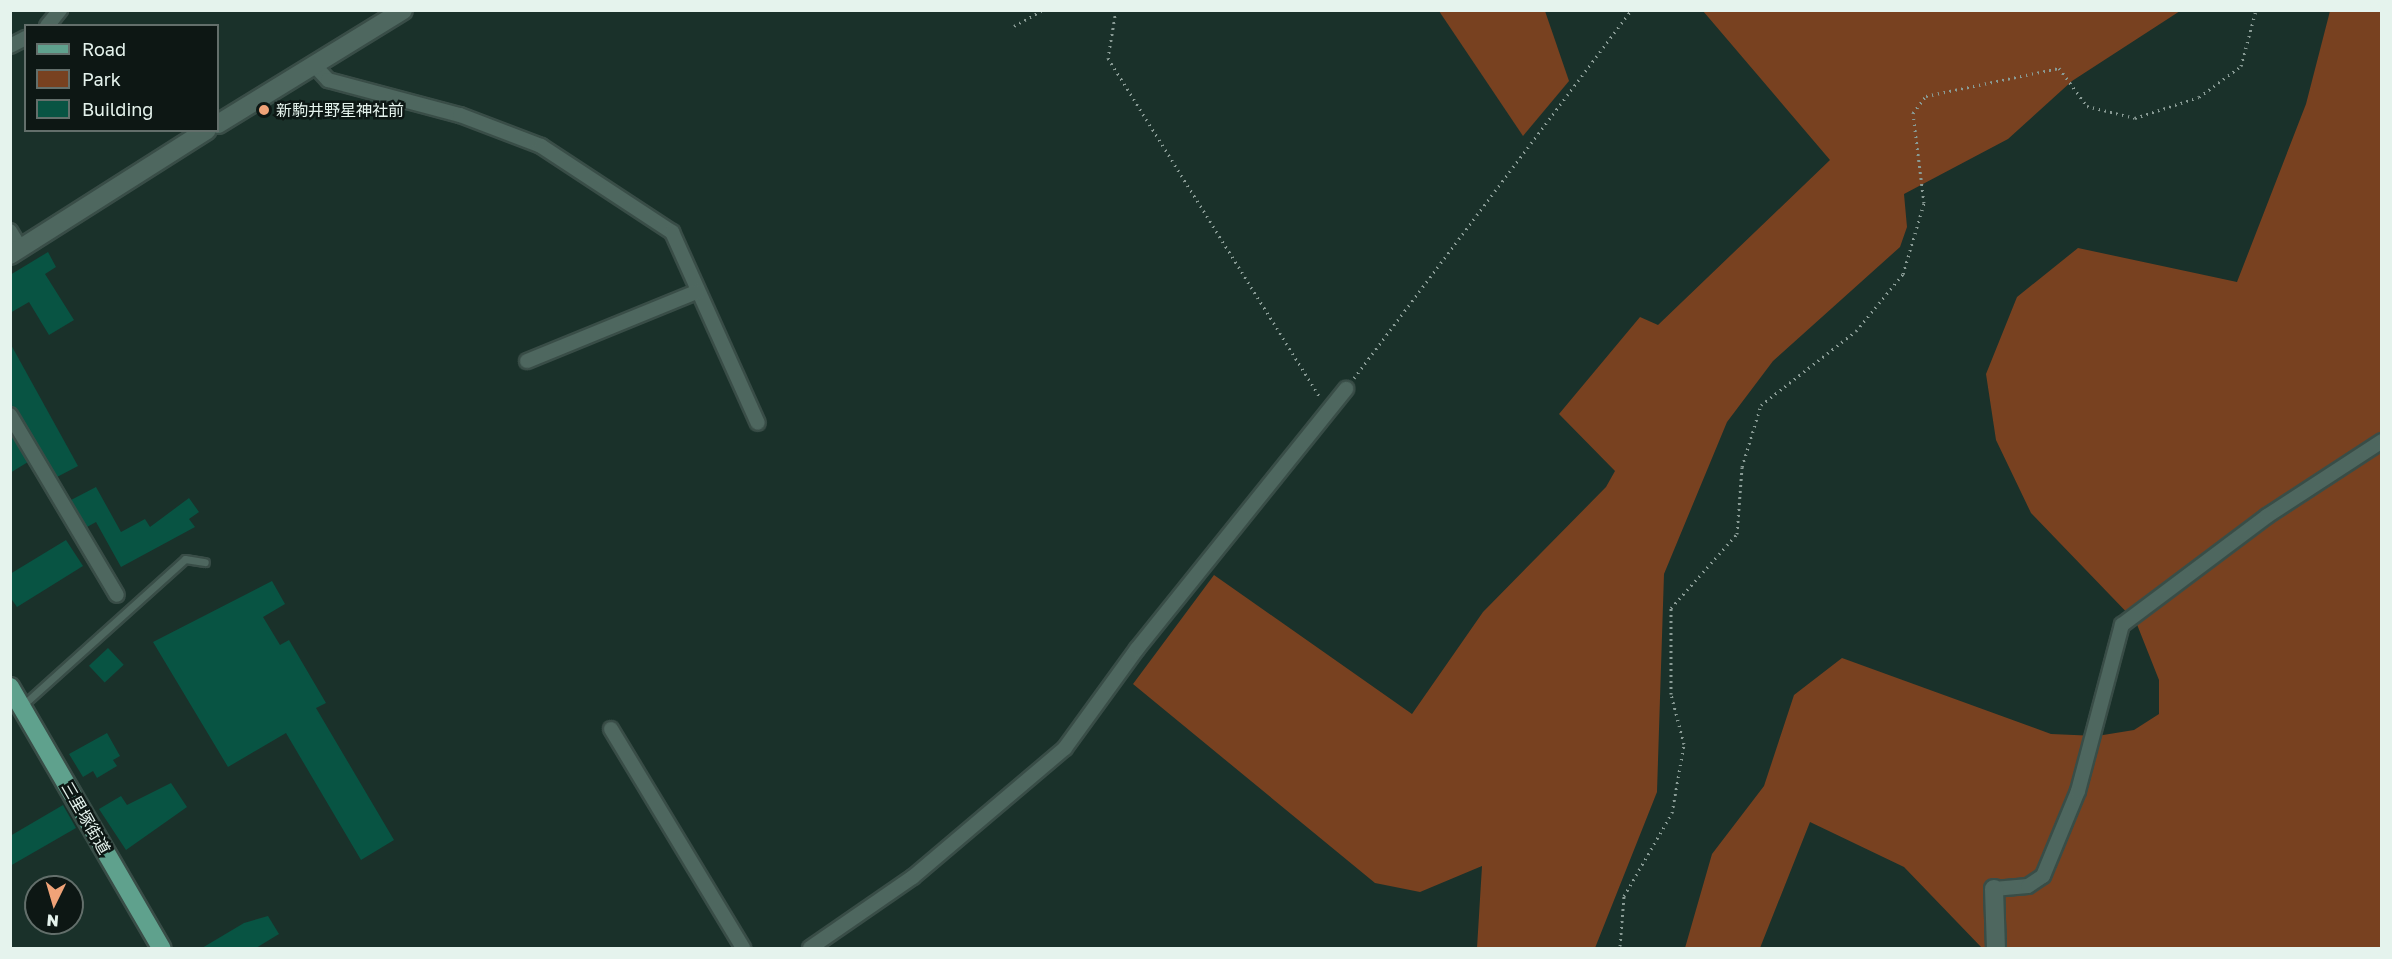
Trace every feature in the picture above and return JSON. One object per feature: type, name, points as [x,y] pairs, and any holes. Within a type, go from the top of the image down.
[{"type":"main road","name":"三里塚街道","points":[[15,698],[161,948]]},
{"type":"street","points":[[49,24],[60,10]]},
{"type":"street","points":[[219,123],[316,67],[403,10]]},
{"type":"street","points":[[10,46],[24,39]]},
{"type":"street","points":[[316,67],[328,80],[460,115],[541,146],[672,232],[696,292],[758,423]]},
{"type":"street","points":[[10,231],[16,252],[204,132]]},
{"type":"street","points":[[527,361],[696,292]]},
{"type":"street","points":[[810,948],[913,877],[1065,748],[1137,649],[1346,388]]},
{"type":"street","points":[[10,415],[117,596]]},
{"type":"street","points":[[1996,948],[1994,889],[2028,886],[2043,876],[2078,791],[2122,625],[2267,516],[2382,441]]},
{"type":"street","points":[[611,729],[743,948]]},
{"type":"lane","points":[[15,698],[185,559],[206,562]]},
{"type":"path","points":[[1014,26],[1043,10]]},
{"type":"path","points":[[1116,10],[1108,58],[1329,410]]},
{"type":"path","points":[[1346,388],[1631,10]]},
{"type":"path","points":[[1620,946],[1624,896],[1672,813],[1684,744],[1671,694],[1671,608],[1737,534],[1742,468],[1761,405],[1856,331],[1903,274],[1924,203],[1913,113],[1926,96],[2059,68],[2087,106],[2135,118],[2199,97],[2241,66],[2256,10]]},
{"type":"green space","points":[[1439,11],[1545,11],[1569,81],[1523,136]]},
{"type":"green space","points":[[1703,11],[2180,11],[2072,81],[2008,139],[1904,194],[1907,227],[1900,247],[1773,361],[1727,422],[1664,574],[1657,792],[1595,948],[1477,948],[1482,866],[1420,892],[1375,883],[1133,684],[1214,575],[1412,714],[1483,612],[1606,487],[1615,471],[1559,414],[1640,317],[1658,325],[1830,160]]},
{"type":"green space","points":[[2330,11],[2381,11],[2381,948],[1982,948],[1904,867],[1810,822],[1760,948],[1685,948],[1712,854],[1764,786],[1794,695],[1842,658],[2051,734],[2097,736],[2134,730],[2159,714],[2159,680],[2136,622],[2031,513],[1996,440],[1986,374],[2017,297],[2078,248],[2237,282],[2306,104]]},
{"type":"building","points":[[48,252],[56,267],[45,274],[74,320],[49,335],[29,302],[10,313],[10,275]]},
{"type":"building","points":[[10,343],[78,466],[57,477],[10,406]]},
{"type":"building","points":[[10,433],[28,462],[10,473]]},
{"type":"building","points":[[96,487],[121,532],[145,519],[150,527],[189,498],[199,512],[189,519],[195,527],[121,567],[96,522],[87,527],[71,500]]},
{"type":"building","points":[[66,540],[83,566],[17,607],[10,597],[10,574]]},
{"type":"building","points":[[272,581],[285,604],[263,617],[280,645],[289,640],[326,703],[316,708],[394,840],[361,860],[286,733],[228,767],[153,642]]},
{"type":"building","points":[[108,648],[124,665],[105,683],[89,666]]},
{"type":"building","points":[[107,733],[120,756],[113,760],[117,766],[97,778],[93,771],[83,777],[69,754]]},
{"type":"building","points":[[171,783],[187,807],[126,850],[99,809],[121,796],[127,805]]},
{"type":"building","points":[[63,805],[76,828],[10,866],[10,836]]},
{"type":"building","points":[[268,916],[279,934],[256,948],[202,948],[244,923]]},
{"type":"place","name":"新駒井野星神社前","points":[[264,110]]}]
